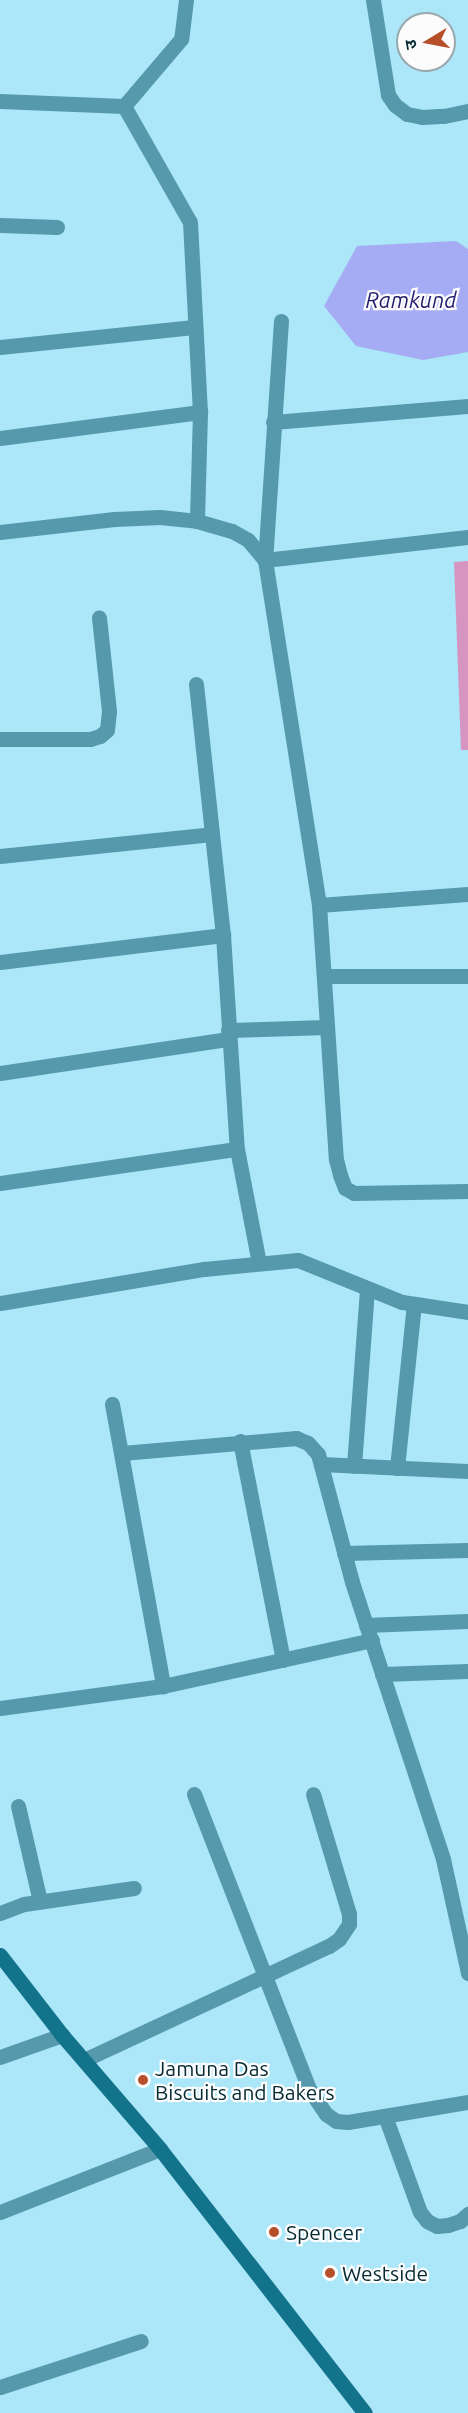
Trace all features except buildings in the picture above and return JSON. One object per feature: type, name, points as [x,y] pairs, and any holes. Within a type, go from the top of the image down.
[{"type":"street","points":[[124,106],[181,39],[186,0]]},
{"type":"street","points":[[373,0],[388,95],[395,105],[407,114],[423,117],[468,111]]},
{"type":"street","points":[[0,101],[124,106]]},
{"type":"street","points":[[124,106],[190,222],[200,412],[197,521]]},
{"type":"street","points":[[0,225],[57,227]]},
{"type":"street","points":[[280,321],[265,561],[319,905],[336,1159],[345,1188],[354,1193],[468,1191]]},
{"type":"street","points":[[0,347],[194,327]]},
{"type":"street","points":[[273,422],[468,406]]},
{"type":"street","points":[[0,438],[200,412]]},
{"type":"street","points":[[0,532],[114,519],[160,517],[197,521],[232,531],[248,540],[265,561]]},
{"type":"street","points":[[265,561],[468,537]]},
{"type":"street","points":[[0,739],[90,739],[100,736],[107,730],[109,711],[99,618]]},
{"type":"street","points":[[196,684],[223,935],[237,1149],[259,1263]]},
{"type":"street","points":[[0,856],[212,834]]},
{"type":"street","points":[[319,905],[468,894]]},
{"type":"street","points":[[0,962],[223,935]]},
{"type":"street","points":[[324,976],[468,976]]},
{"type":"street","points":[[0,1073],[228,1034],[327,1028]]},
{"type":"street","points":[[0,1183],[237,1149]]},
{"type":"street","points":[[0,1303],[204,1269],[298,1260],[367,1289],[414,1305],[468,1312]]},
{"type":"street","points":[[354,1466],[367,1289]]},
{"type":"street","points":[[397,1468],[414,1305]]},
{"type":"street","points":[[112,1404],[163,1686]]},
{"type":"street","points":[[122,1452],[296,1438],[308,1443],[318,1454],[366,1625],[443,1859],[468,1973]]},
{"type":"street","points":[[240,1441],[283,1660]]},
{"type":"street","points":[[321,1464],[468,1471]]},
{"type":"street","points":[[344,1552],[468,1550]]},
{"type":"street","points":[[366,1625],[468,1621]]},
{"type":"street","points":[[0,1708],[163,1686],[372,1640]]},
{"type":"street","points":[[382,1674],[468,1671]]},
{"type":"street","points":[[194,1794],[309,2089],[326,2114],[336,2121],[348,2122],[468,2102]]},
{"type":"street","points":[[84,2060],[329,1947],[339,1939],[349,1924],[344,1894],[313,1794]]},
{"type":"street","points":[[18,1806],[40,1901]]},
{"type":"street","points":[[0,1913],[40,1901],[134,1888]]},
{"type":"street","points":[[0,1955],[62,2036],[160,2149],[365,2413]]},
{"type":"street","points":[[0,2057],[62,2036]]},
{"type":"street","points":[[385,2116],[420,2212],[427,2221],[437,2226],[448,2225],[460,2221],[468,2214]]},
{"type":"street","points":[[0,2212],[160,2149]]},
{"type":"street","points":[[0,2387],[141,2341]]},
{"type":"shaded area","points":[[468,561],[468,750],[461,750],[454,562]]},
{"type":"water","name":"Ramkund","points":[[456,241],[468,249],[468,352],[423,360],[356,346],[324,306],[357,246]]},
{"type":"place","name":"Jamuna Das Biscuits and Bakers","points":[[143,2080]]},
{"type":"place","name":"Spencer","points":[[274,2232]]},
{"type":"place","name":"Westside","points":[[330,2273]]}]
